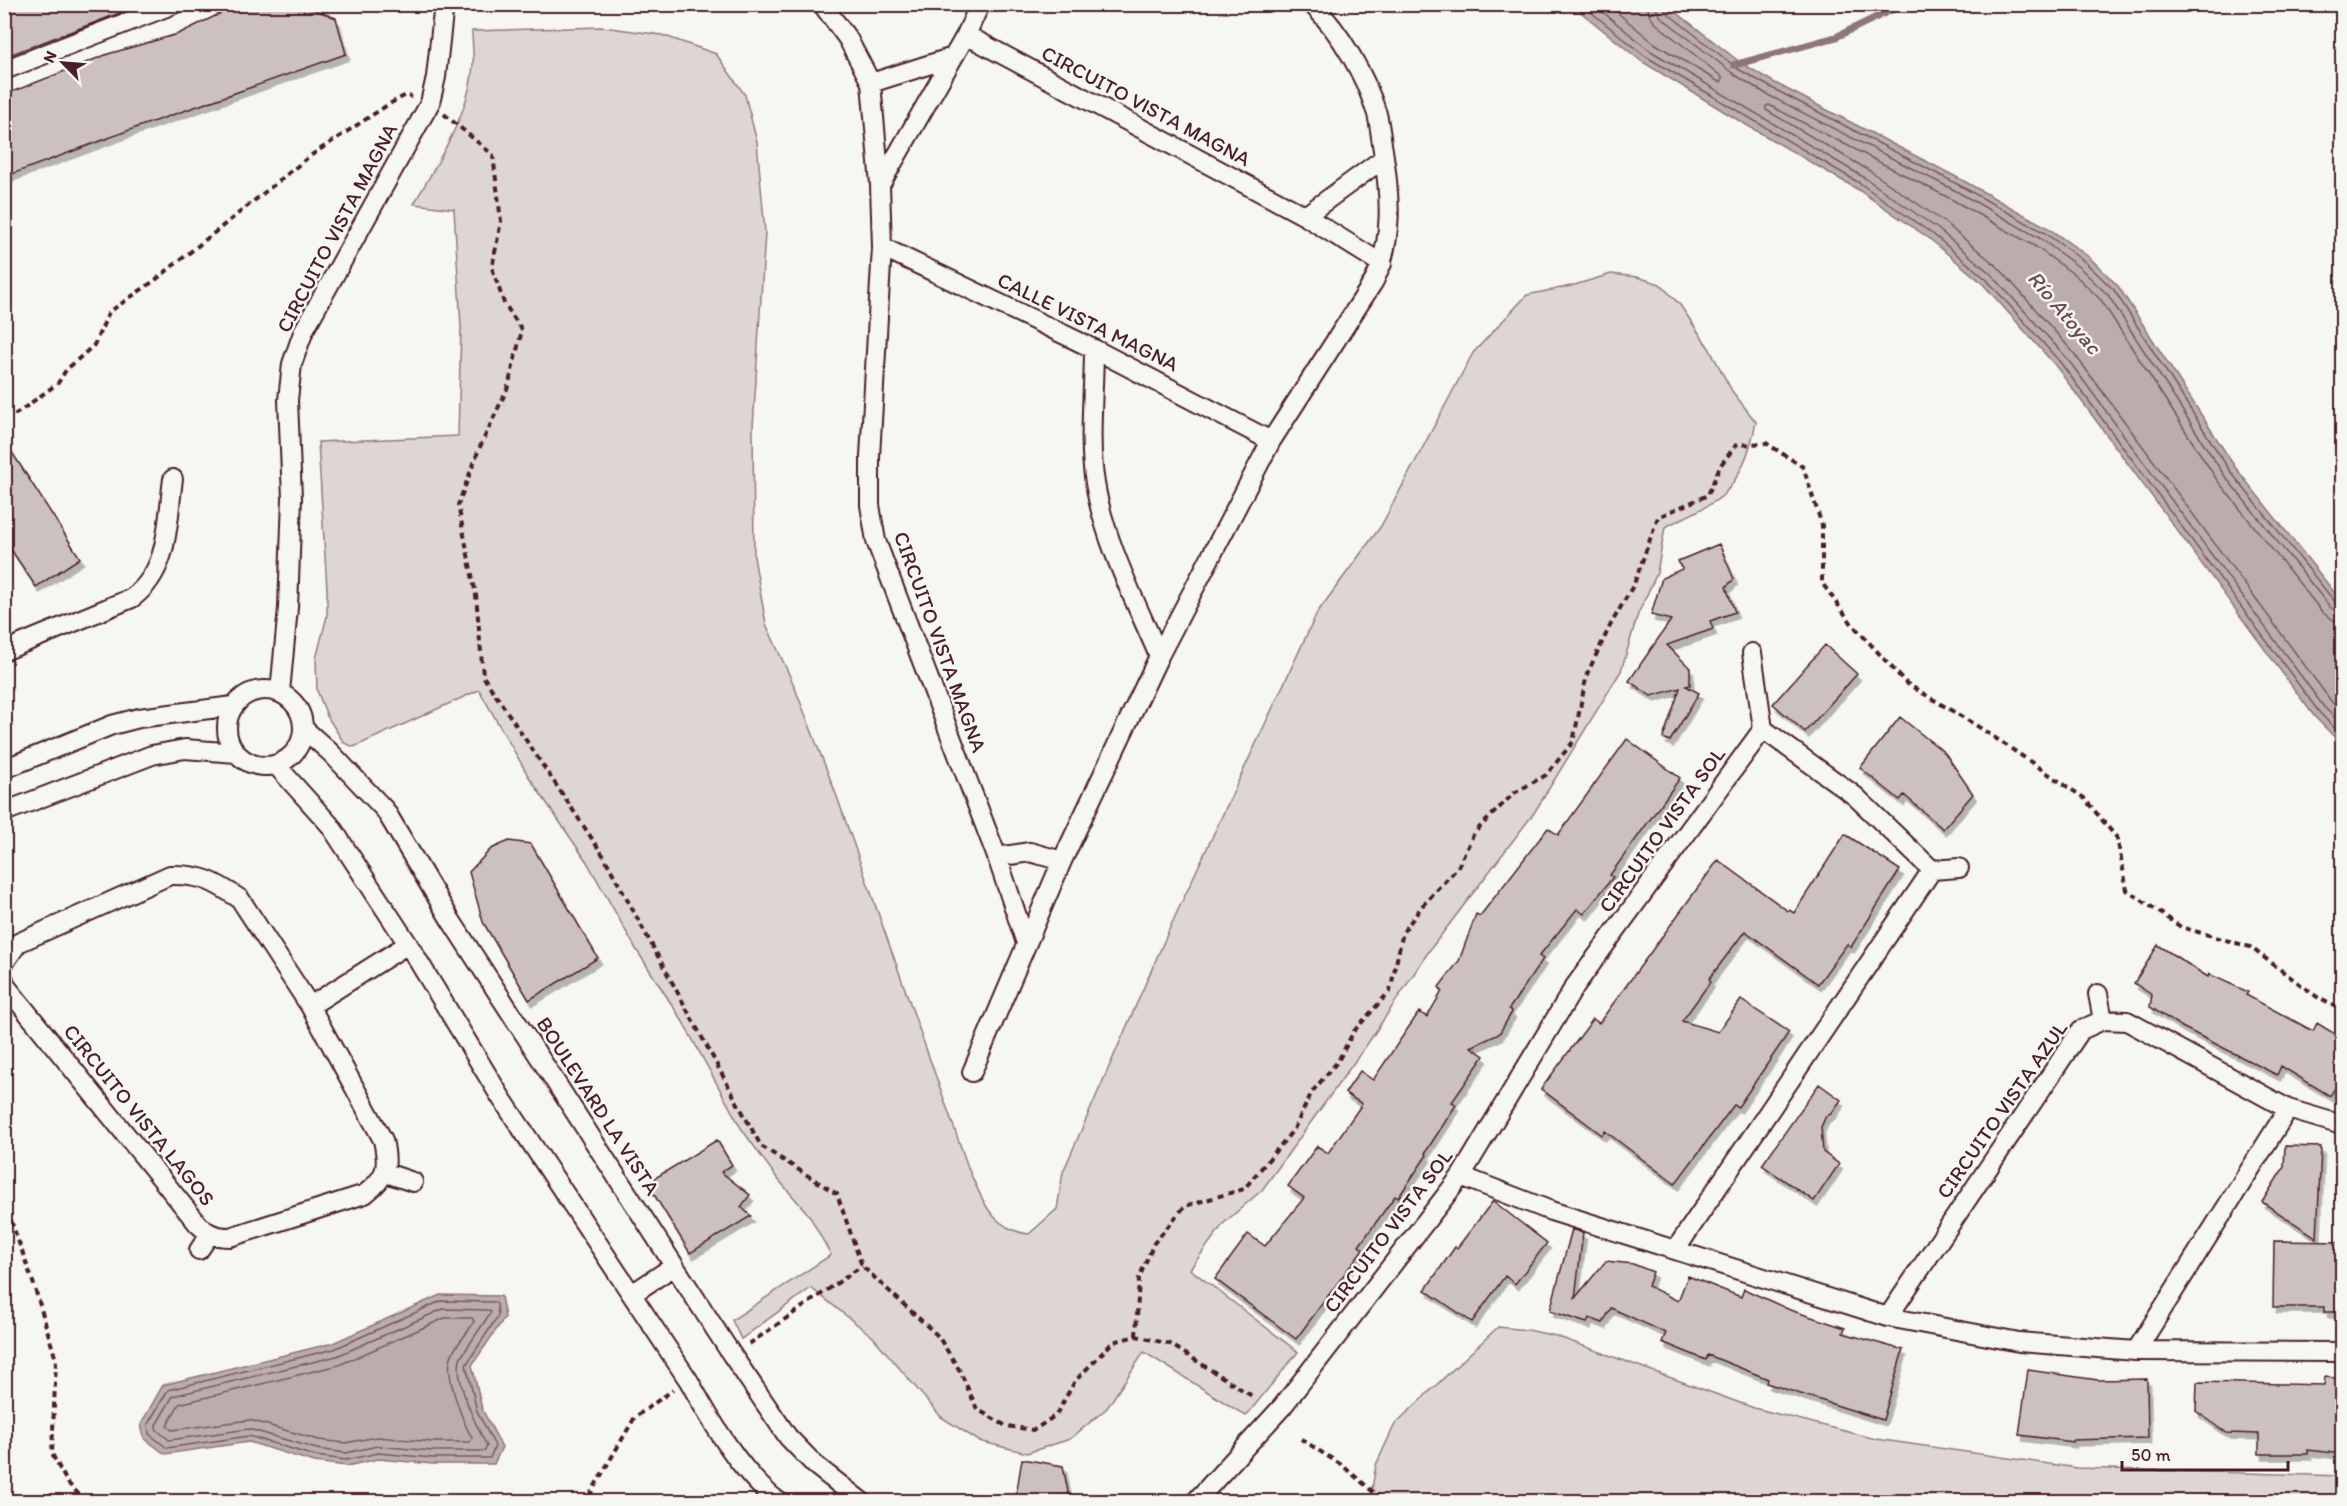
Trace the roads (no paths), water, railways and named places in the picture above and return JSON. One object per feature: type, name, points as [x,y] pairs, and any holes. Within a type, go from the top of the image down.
[{"type":"street","points":[[4,70],[135,11],[174,4]]},
{"type":"street","name":"CIRCUITO VISTA MAGNA","points":[[280,692],[288,608],[292,498],[288,399],[292,364],[304,330],[430,103],[436,77],[444,4]]},
{"type":"street","name":"CIRCUITO VISTA MAGNA","points":[[822,4],[848,39],[871,83],[880,185],[882,247],[870,456],[870,505],[876,542],[998,857],[1026,943]]},
{"type":"street","points":[[880,185],[966,35],[980,4]]},
{"type":"street","points":[[972,1072],[1062,861],[1159,656],[1271,441],[1374,281],[1382,264],[1389,229],[1388,192],[1377,115],[1364,82],[1344,45],[1312,4]]},
{"type":"street","name":"CIRCUITO VISTA MAGNA","points":[[966,35],[1305,216],[1382,264]]},
{"type":"street","points":[[871,83],[953,57]]},
{"type":"street","points":[[1305,216],[1384,158]]},
{"type":"street","name":"CALLE VISTA MAGNA","points":[[882,247],[1094,349],[1271,441]]},
{"type":"street","points":[[1094,349],[1095,482],[1108,532],[1159,656]]},
{"type":"street","points":[[4,651],[132,598],[144,590],[154,576],[162,558],[173,479]]},
{"type":"street","points":[[1752,654],[1763,729],[1855,796],[1932,870],[1959,868]]},
{"type":"street","points":[[254,691],[280,692],[290,698],[302,717],[301,740],[296,751],[276,765],[254,765],[236,753],[229,742],[228,718],[233,706],[242,697],[254,691]]},
{"type":"street","points":[[4,769],[112,725],[139,718],[233,706]]},
{"type":"street","name":"BOULEVARD LA VISTA","points":[[303,728],[331,753],[385,810],[450,919],[674,1266],[788,1437],[815,1465],[862,1502]]},
{"type":"street","name":"CIRCUITO VISTA SOL","points":[[1195,1502],[1282,1407],[1461,1176],[1575,986],[1763,729]]},
{"type":"street","points":[[4,812],[152,755],[185,749],[236,753]]},
{"type":"street","points":[[276,765],[330,825],[408,944],[500,1096],[689,1381],[755,1495],[779,1502]]},
{"type":"street","points":[[998,857],[1030,852],[1062,861]]},
{"type":"street","points":[[1676,1249],[1932,870]]},
{"type":"street","points":[[5,964],[18,943],[170,875],[188,874],[206,878],[240,899],[310,1006],[383,1140],[387,1155],[386,1173],[412,1182]]},
{"type":"street","points":[[310,1006],[408,944]]},
{"type":"street","name":"CIRCUITO VISTA LAGOS","points":[[4,980],[5,985],[190,1215],[210,1234],[230,1237],[365,1194],[386,1173]]},
{"type":"street","points":[[2098,994],[2103,1020]]},
{"type":"street","name":"CIRCUITO VISTA AZUL","points":[[1888,1317],[2081,1029],[2103,1020],[2127,1021],[2288,1108],[2343,1125]]},
{"type":"street","points":[[2136,1351],[2288,1108]]},
{"type":"street","points":[[1461,1176],[1551,1211],[1888,1317],[2019,1342],[2136,1351],[2343,1352]]},
{"type":"street","points":[[199,1250],[210,1234]]},
{"type":"street","points":[[632,1294],[674,1266]]},
{"type":"water","name":"Río Atoyac","points":[[1572,5],[1667,5],[1741,63],[1962,180],[2048,228],[2089,257],[2118,286],[2235,467],[2342,602],[2342,745],[2314,716],[2055,365],[1982,283],[1930,239],[1857,189],[1641,61]]},
{"type":"water","points":[[440,1295],[501,1296],[505,1317],[472,1365],[482,1409],[502,1447],[494,1464],[433,1464],[378,1459],[347,1466],[314,1462],[249,1442],[165,1454],[144,1438],[141,1424],[163,1385],[333,1343]]},
{"type":"waterway","points":[[1734,65],[1836,37],[1893,9],[1893,4]]}]
